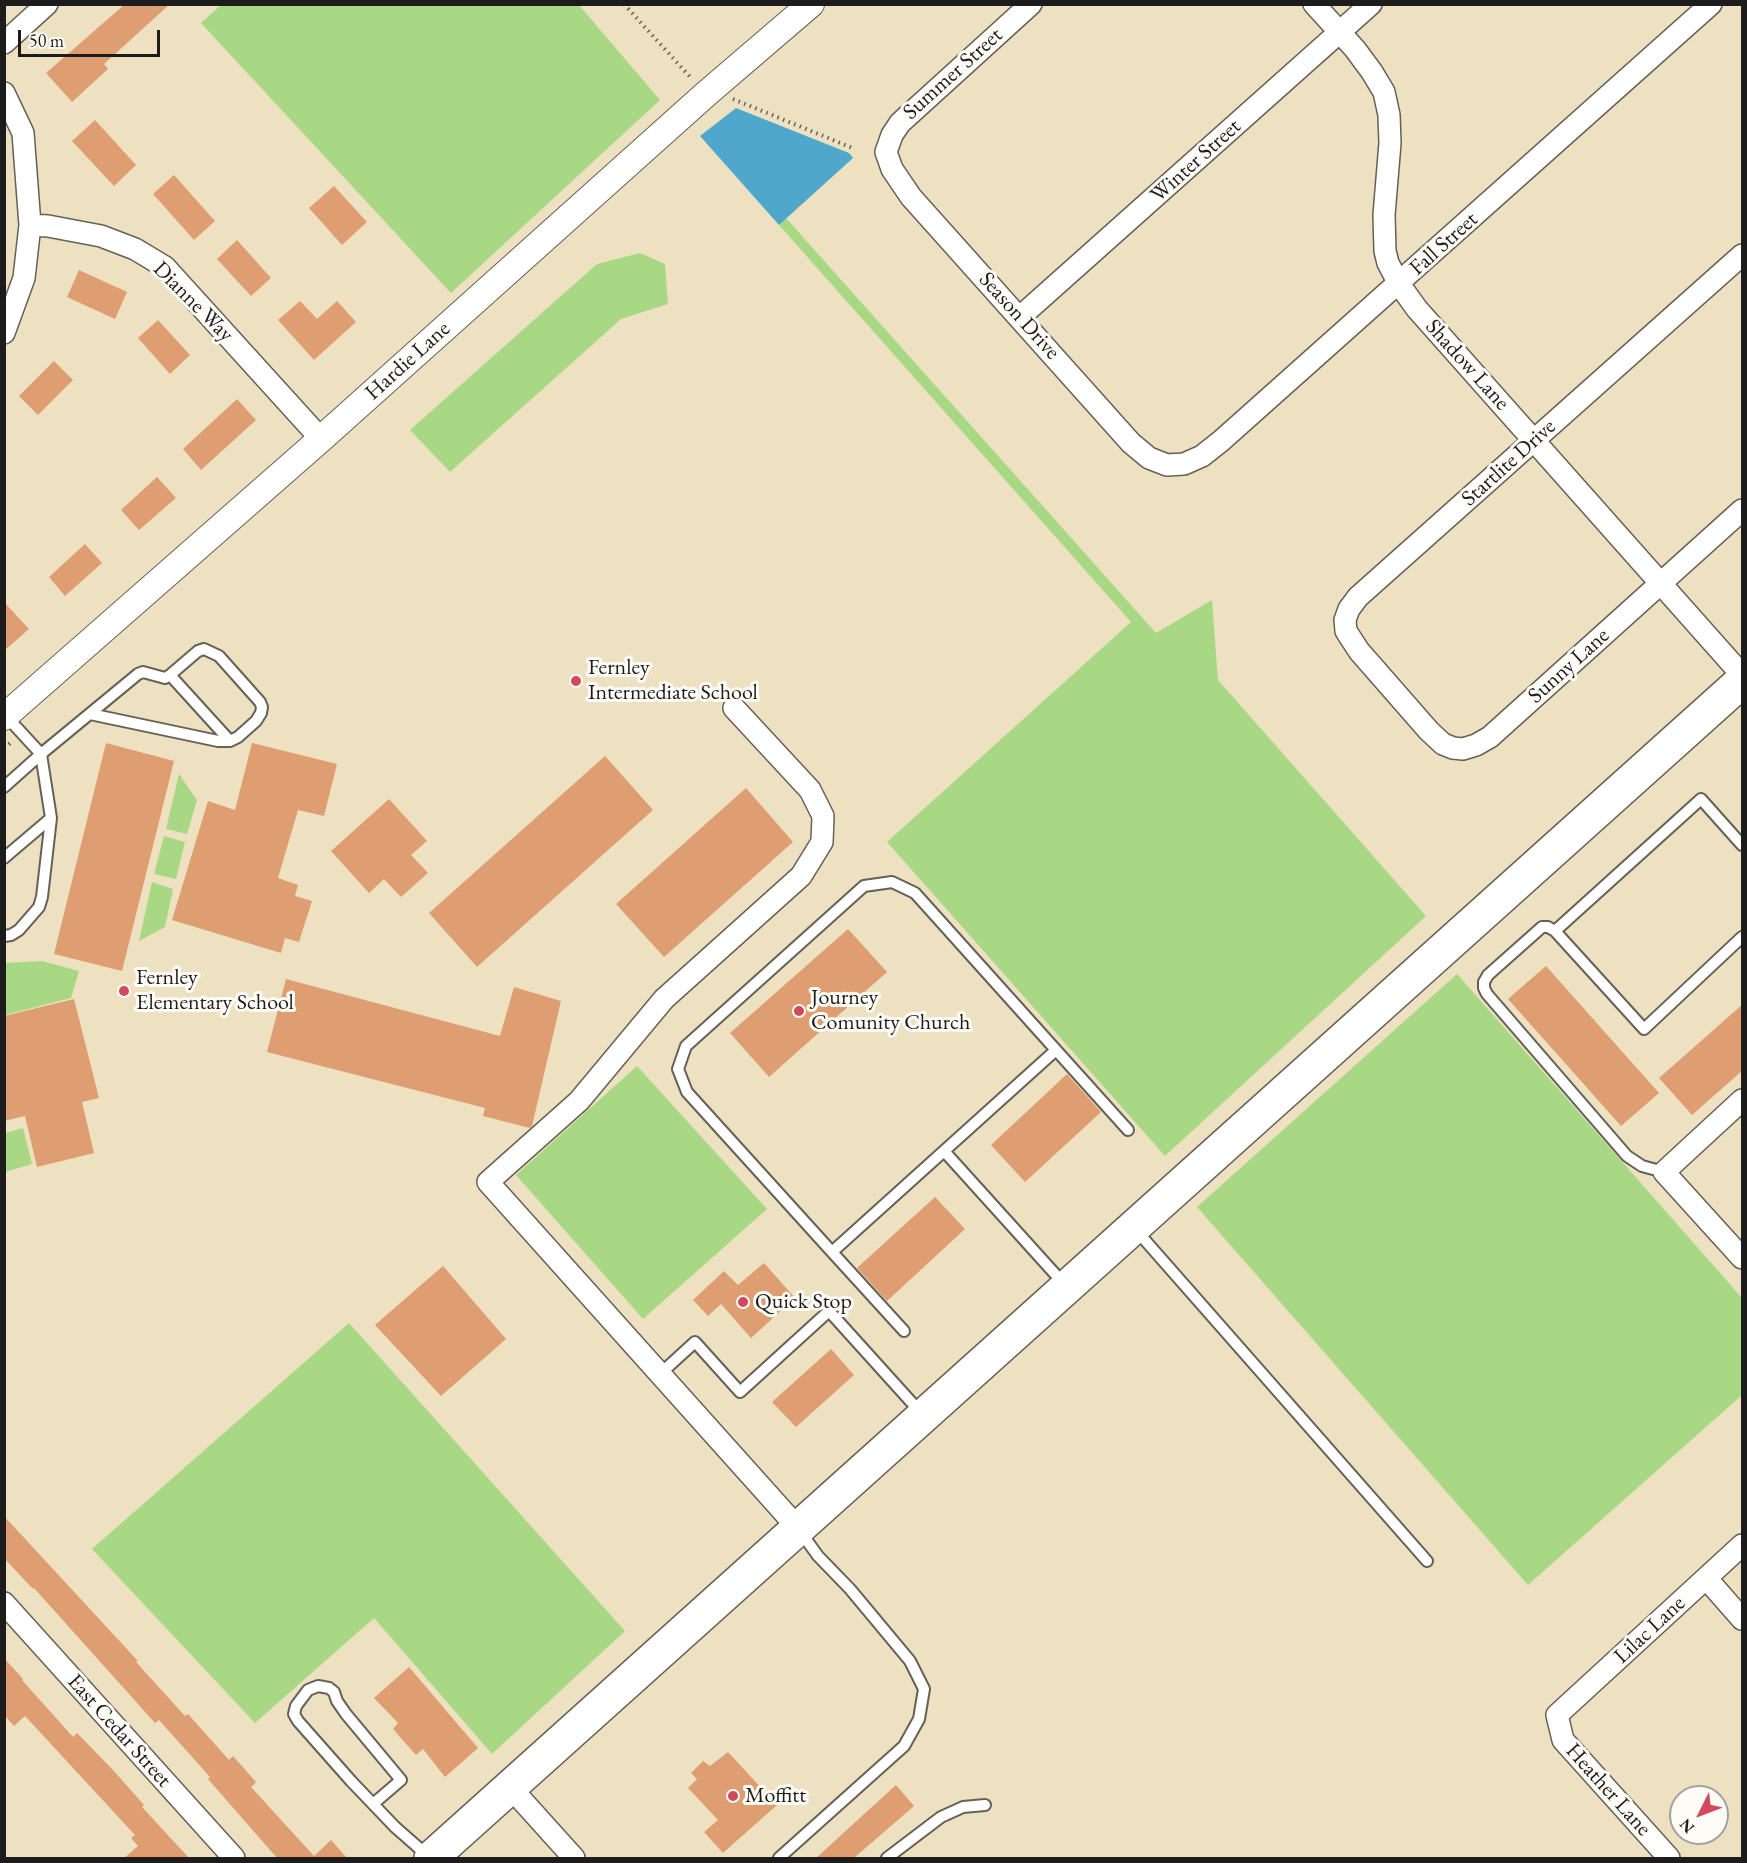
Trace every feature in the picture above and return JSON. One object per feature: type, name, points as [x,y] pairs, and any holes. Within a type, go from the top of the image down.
[{"type":"main road","points":[[430,1858],[1743,681]]},
{"type":"street","points":[[4,43],[47,4]]},
{"type":"street","name":"Hardie Lane","points":[[5,716],[718,95],[811,4]]},
{"type":"street","name":"Summer Street","points":[[886,152],[892,135],[900,123],[1031,4]]},
{"type":"street","name":"Shadow Lane","points":[[1314,4],[1355,49],[1384,92],[1389,115],[1390,143],[1384,237],[1388,263],[1399,284],[1417,309],[1743,675]]},
{"type":"street","name":"Winter Street","points":[[1020,317],[1371,4]]},
{"type":"street","name":"Fall Street","points":[[1167,465],[1184,464],[1202,456],[1221,441],[1711,4]]},
{"type":"street","points":[[4,93],[23,133],[30,225],[24,278],[4,333]]},
{"type":"street","name":"Season Drive","points":[[886,152],[892,168],[911,196],[1131,443],[1149,458],[1167,465]]},
{"type":"street","name":"Dianne Way","points":[[30,225],[101,236],[135,249],[165,267],[321,439]]},
{"type":"street","name":"Startlite Drive","points":[[1391,687],[1359,651],[1346,631],[1345,620],[1349,609],[1358,597],[1743,255]]},
{"type":"street","name":"Sunny Lane","points":[[1391,687],[1443,744],[1463,749],[1476,746],[1490,737],[1743,510]]},
{"type":"street","points":[[734,708],[810,790],[823,816],[822,842],[801,876],[664,999],[579,1101],[488,1182],[798,1528]]},
{"type":"street","points":[[1743,1100],[1664,1172],[1743,1258]]},
{"type":"street","name":"Lilac Lane","points":[[1557,1715],[1743,1545]]},
{"type":"street","points":[[1707,1578],[1743,1619]]},
{"type":"street","name":"East Cedar Street","points":[[4,1603],[234,1858]]},
{"type":"street","name":"Heather Lane","points":[[1557,1715],[1563,1740],[1669,1858]]},
{"type":"street","points":[[510,1787],[573,1858]]},
{"type":"lane","points":[[4,787],[41,754],[138,674],[143,672],[165,678],[198,651],[204,649],[219,656],[260,702],[262,708],[256,721],[230,741],[218,741],[90,714]]},
{"type":"lane","points":[[170,675],[230,741]]},
{"type":"lane","points":[[4,936],[19,930],[39,907],[51,818],[41,754],[5,716]]},
{"type":"lane","points":[[1555,931],[1701,799],[1743,845]]},
{"type":"lane","points":[[4,858],[51,818]]},
{"type":"lane","points":[[904,1331],[687,1092],[678,1069],[686,1046],[864,886],[892,882],[915,893],[1128,1130]]},
{"type":"lane","points":[[1664,1172],[1642,1166],[1626,1156],[1486,994],[1484,988],[1488,975],[1542,927],[1548,927],[1555,931],[1644,1029],[1743,937]]},
{"type":"lane","points":[[832,1252],[1056,1050]]},
{"type":"lane","points":[[944,1151],[1067,1287]]},
{"type":"lane","points":[[1134,1227],[1426,1561]]},
{"type":"lane","points":[[660,1374],[695,1342],[740,1392],[829,1311],[924,1416]]},
{"type":"lane","points":[[779,1858],[904,1746],[919,1719],[924,1689],[910,1661],[850,1589],[818,1556],[798,1528]]},
{"type":"lane","points":[[373,1804],[401,1780],[346,1714],[334,1692],[329,1688],[318,1686],[309,1690],[296,1706],[294,1714],[298,1721],[373,1804],[395,1827],[430,1858]]},
{"type":"lane","points":[[887,1858],[941,1817],[963,1807],[985,1805]]},
{"type":"path","points":[[624,4],[718,95],[855,149]]},
{"type":"green space","points":[[221,5],[579,5],[660,100],[451,293],[201,23]]},
{"type":"green space","points":[[786,218],[1156,633],[1212,600],[1218,680],[1426,916],[1165,1156],[887,842],[1131,622],[779,225]]},
{"type":"green space","points":[[640,253],[665,264],[668,304],[621,319],[450,472],[410,430],[597,264]]},
{"type":"green space","points":[[179,774],[197,800],[187,834],[166,829]]},
{"type":"green space","points":[[164,836],[185,842],[176,879],[154,874]]},
{"type":"green space","points":[[152,882],[173,889],[165,927],[139,941]]},
{"type":"green space","points":[[42,961],[79,971],[71,998],[5,1015],[5,963]]},
{"type":"green space","points":[[1457,974],[1742,1298],[1742,1395],[1528,1585],[1197,1207]]},
{"type":"green space","points":[[637,1066],[767,1209],[643,1319],[516,1175]]},
{"type":"green space","points":[[23,1128],[32,1164],[5,1172],[5,1133]]},
{"type":"green space","points":[[349,1323],[625,1631],[492,1754],[374,1618],[255,1723],[92,1549]]},
{"type":"water","points":[[736,108],[849,153],[853,158],[779,225],[700,136]]},
{"type":"building","points":[[125,4],[170,4],[104,64],[108,69],[72,102],[46,73]]},
{"type":"building","points":[[95,120],[136,165],[114,186],[72,141]]},
{"type":"building","points":[[174,175],[215,221],[194,240],[153,194]]},
{"type":"building","points":[[334,186],[367,222],[342,245],[309,208]]},
{"type":"building","points":[[237,240],[271,278],[251,296],[217,259]]},
{"type":"building","points":[[79,270],[127,292],[115,319],[67,297]]},
{"type":"building","points":[[300,301],[317,319],[337,301],[356,322],[314,360],[278,320]]},
{"type":"building","points":[[158,320],[190,355],[170,374],[138,338]]},
{"type":"building","points":[[54,361],[73,380],[38,415],[19,396]]},
{"type":"building","points":[[237,399],[256,420],[201,470],[183,449]]},
{"type":"building","points":[[157,477],[176,498],[139,530],[121,510]]},
{"type":"building","points":[[85,544],[102,563],[65,596],[49,577]]},
{"type":"building","points":[[4,602],[29,629],[4,651]]},
{"type":"building","points":[[106,743],[174,761],[122,971],[54,954]]},
{"type":"building","points":[[252,743],[337,764],[324,816],[298,810],[278,878],[298,885],[295,896],[312,901],[299,942],[285,938],[281,953],[172,920],[208,801],[235,810]]},
{"type":"building","points":[[605,756],[653,810],[477,967],[429,913]]},
{"type":"building","points":[[746,788],[793,842],[664,957],[616,904]]},
{"type":"building","points":[[389,799],[427,841],[411,855],[428,873],[401,897],[384,879],[369,893],[331,851]]},
{"type":"building","name":"Journey Comunity Church","points":[[848,929],[887,972],[769,1077],[730,1033]]},
{"type":"building","points":[[1546,966],[1659,1093],[1621,1126],[1508,999]]},
{"type":"building","points":[[286,979],[500,1036],[514,987],[561,1001],[532,1126],[530,1128],[483,1116],[485,1108],[267,1052]]},
{"type":"building","points":[[74,999],[99,1098],[82,1102],[94,1153],[37,1167],[25,1116],[4,1121],[4,1016]]},
{"type":"building","points":[[1743,1004],[1743,1070],[1692,1115],[1659,1078]]},
{"type":"building","points":[[1067,1074],[1101,1112],[1025,1182],[991,1145]]},
{"type":"building","points":[[935,1197],[965,1229],[887,1301],[857,1268]]},
{"type":"building","name":"Quick Stop","points":[[764,1263],[795,1298],[751,1338],[721,1304],[708,1316],[693,1300],[724,1271],[738,1285]]},
{"type":"building","points":[[443,1266],[506,1339],[441,1396],[375,1325]]},
{"type":"building","name":"Quick Stop","points":[[831,1349],[854,1375],[796,1427],[772,1402]]},
{"type":"building","points":[[4,1516],[138,1661],[136,1662],[185,1716],[188,1714],[229,1760],[233,1756],[256,1782],[251,1787],[314,1856],[331,1840],[347,1858],[277,1858],[159,1720],[155,1723],[34,1588],[4,1558]]},
{"type":"building","points":[[4,1658],[73,1737],[77,1733],[113,1770],[144,1805],[142,1807],[189,1858],[124,1858],[138,1846],[131,1838],[135,1835],[25,1716],[14,1726],[4,1715]]},
{"type":"building","points":[[409,1667],[478,1748],[445,1777],[423,1749],[416,1755],[393,1729],[398,1723],[374,1698]]},
{"type":"building","name":"Moffitt","points":[[728,1752],[777,1805],[723,1853],[704,1832],[718,1820],[688,1788],[697,1779],[691,1773],[703,1761],[710,1766]]},
{"type":"building","points":[[896,1785],[914,1806],[854,1858],[816,1858]]},
{"type":"place","name":"Fernley Intermediate School","points":[[576,681]]},
{"type":"place","name":"Fernley Elementary School","points":[[124,991]]},
{"type":"place","name":"Journey Comunity Church","points":[[799,1011]]},
{"type":"place","name":"Quick Stop","points":[[743,1302]]},
{"type":"place","name":"Moffitt","points":[[733,1796]]}]
